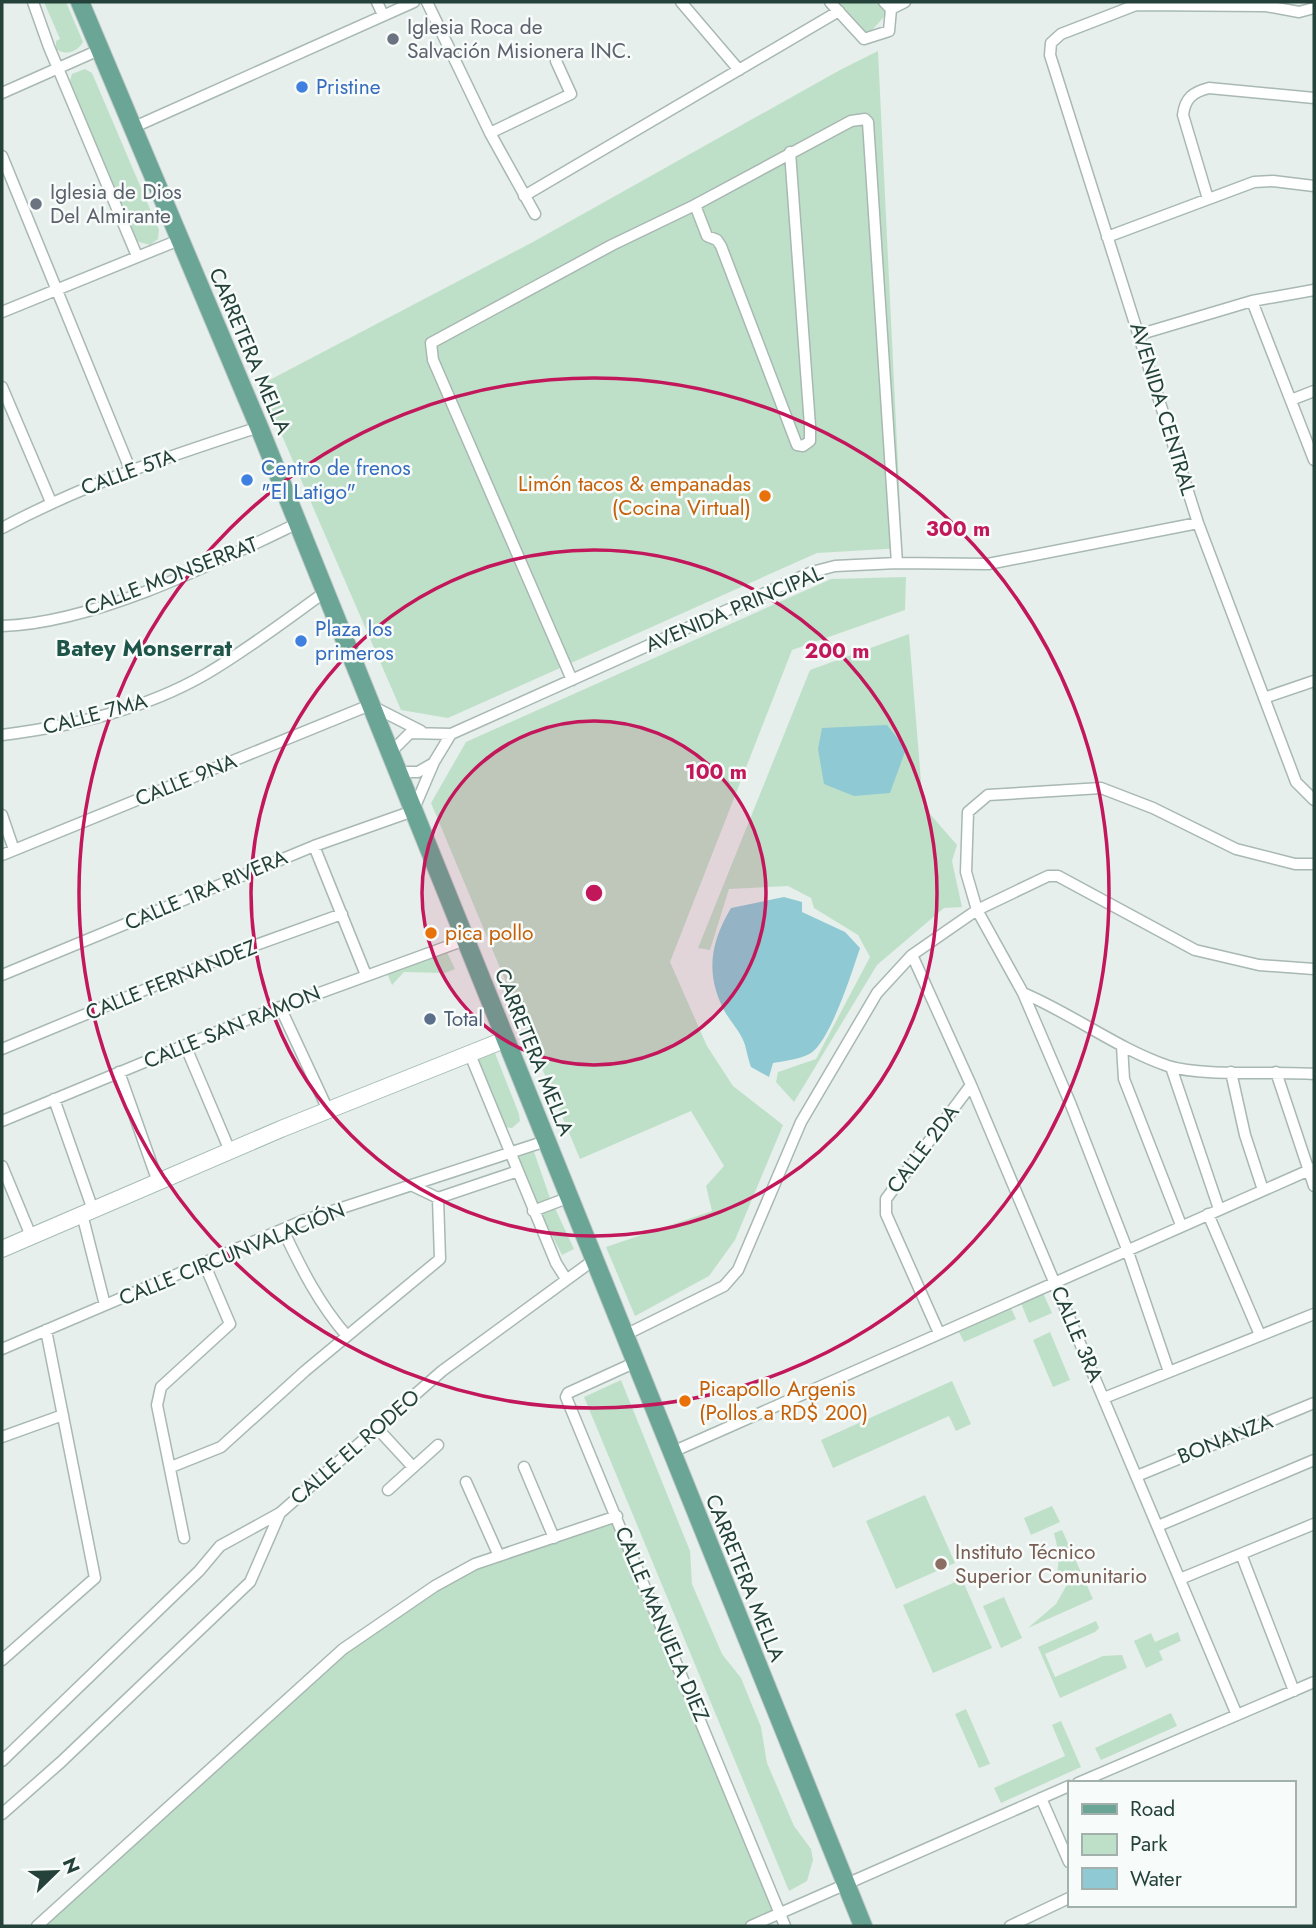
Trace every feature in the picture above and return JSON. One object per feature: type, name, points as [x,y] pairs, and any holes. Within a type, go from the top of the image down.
[{"type":"main road","name":"CARRETERA MELLA","points":[[80,2],[259,427],[504,1040],[595,1259],[670,1453],[863,1926]]},
{"type":"street","points":[[33,2],[137,256]]},
{"type":"street","points":[[377,2],[383,15]]},
{"type":"street","points":[[132,128],[414,2]]},
{"type":"street","points":[[427,2],[490,133],[535,214]]},
{"type":"street","points":[[681,2],[739,70]]},
{"type":"street","points":[[830,2],[864,39],[889,31],[887,6],[905,2]]},
{"type":"street","name":"AVENIDA CENTRAL","points":[[1314,8],[1299,12],[1266,6],[1136,5],[1061,34],[1052,44],[1050,55],[1107,237],[1141,334],[1198,523],[1296,782],[1314,800]]},
{"type":"street","points":[[524,195],[839,11]]},
{"type":"street","points":[[2,93],[57,66],[99,50]]},
{"type":"street","points":[[490,133],[571,94],[556,61]]},
{"type":"street","points":[[1208,199],[1182,115],[1184,104],[1189,97],[1209,88],[1314,98]]},
{"type":"street","points":[[572,680],[433,360],[431,343],[612,245],[695,205],[790,152],[851,121],[865,119],[868,122],[897,562]]},
{"type":"street","points":[[695,205],[707,236],[717,240],[721,246],[777,387],[789,427],[797,445],[803,446],[810,441],[810,426],[790,152]]},
{"type":"street","points":[[2,156],[130,468]]},
{"type":"street","points":[[1107,237],[1254,182],[1273,181],[1314,186]]},
{"type":"street","points":[[2,312],[179,240]]},
{"type":"street","points":[[1141,334],[1252,301],[1314,290]]},
{"type":"street","points":[[1252,301],[1314,460]]},
{"type":"street","points":[[2,387],[51,502]]},
{"type":"street","points":[[1291,400],[1314,391]]},
{"type":"street","name":"CALLE 5TA","points":[[2,528],[51,502],[130,468],[259,427]]},
{"type":"street","name":"AVENIDA PRINCIPAL","points":[[451,734],[811,572],[835,566],[897,562],[988,564],[1198,523]]},
{"type":"street","name":"CALLE MONSERRAT","points":[[2,625],[84,611],[180,576],[296,524]]},
{"type":"street","name":"CALLE 7MA","points":[[2,735],[133,708],[205,675],[325,592]]},
{"type":"street","points":[[1264,698],[1314,681]]},
{"type":"street","points":[[370,705],[421,731]]},
{"type":"street","name":"CALLE 9NA","points":[[2,855],[370,705]]},
{"type":"street","points":[[390,753],[410,733],[421,731],[451,734],[434,762],[413,811]]},
{"type":"street","points":[[397,772],[418,772],[434,762]]},
{"type":"street","points":[[1169,1372],[1127,1249],[1071,1105],[1023,993],[977,910],[966,872],[968,812],[988,795],[1101,788],[1153,808],[1236,849],[1295,864],[1314,864]]},
{"type":"street","name":"CALLE 1RA RIVERA","points":[[2,975],[314,846],[413,811]]},
{"type":"street","points":[[2,814],[14,850]]},
{"type":"street","points":[[314,846],[366,975]]},
{"type":"street","points":[[625,1335],[724,1286],[738,1270],[801,1122],[877,993],[912,955],[977,910],[1048,876],[1058,876],[1195,950],[1259,965],[1314,968]]},
{"type":"street","name":"CALLE FERNANDEZ","points":[[2,1049],[232,954],[342,914]]},
{"type":"street","name":"CALLE SAN RAMON","points":[[2,1121],[280,1007],[464,940]]},
{"type":"street","name":"CALLE 3RA","points":[[912,955],[1055,1280],[1237,1715]]},
{"type":"street","points":[[1023,993],[1061,1009],[1098,1035],[1171,1066],[1231,1072],[1314,1074]]},
{"type":"street","points":[[280,1007],[328,1110]]},
{"type":"street","points":[[2,1249],[328,1110],[504,1040]]},
{"type":"street","points":[[185,1045],[230,1151]]},
{"type":"street","points":[[1122,1046],[1124,1079],[1181,1226]]},
{"type":"street","points":[[469,1052],[533,1211],[566,1279]]},
{"type":"street","points":[[1171,1066],[1219,1209]]},
{"type":"street","points":[[119,1072],[158,1182]]},
{"type":"street","points":[[1231,1072],[1245,1135],[1263,1190]]},
{"type":"street","points":[[1276,1072],[1312,1169],[1314,1186]]},
{"type":"street","name":"CALLE 2DA","points":[[939,1333],[886,1214],[886,1199],[971,1084]]},
{"type":"street","points":[[54,1099],[88,1212],[104,1305]]},
{"type":"street","name":"CALLE CIRCUNVALACIÓN","points":[[2,1349],[283,1230],[546,1141]]},
{"type":"street","points":[[2,1166],[31,1236]]},
{"type":"street","points":[[670,1453],[1055,1280],[1312,1169]]},
{"type":"street","points":[[413,1186],[438,1198],[518,1171]]},
{"type":"street","points":[[533,1211],[570,1197]]},
{"type":"street","points":[[172,1467],[221,1447],[347,1336],[440,1259],[438,1198]]},
{"type":"street","points":[[1208,1214],[1260,1335]]},
{"type":"street","points":[[283,1230],[309,1283],[331,1318],[347,1336]]},
{"type":"street","name":"CALLE EL RODEO","points":[[2,1814],[61,1762],[250,1582],[280,1513],[442,1371],[595,1259]]},
{"type":"street","points":[[184,1538],[172,1467],[157,1405],[161,1387],[229,1324],[204,1263]]},
{"type":"street","points":[[1104,1398],[1314,1314]]},
{"type":"street","points":[[2,1660],[96,1578],[46,1330]]},
{"type":"street","name":"CALLE MANUELA DIEZ","points":[[636,1362],[566,1395],[785,1926]]},
{"type":"street","name":"BONANZA","points":[[1137,1476],[1314,1403]]},
{"type":"street","points":[[2,1437],[63,1415]]},
{"type":"street","points":[[377,1428],[412,1466]]},
{"type":"street","points":[[388,1490],[438,1445]]},
{"type":"street","points":[[1158,1526],[1314,1460]]},
{"type":"street","points":[[524,1467],[554,1538]]},
{"type":"street","points":[[466,1482],[499,1556]]},
{"type":"street","points":[[2,1761],[200,1571],[220,1546],[280,1513]]},
{"type":"street","points":[[37,1926],[343,1649],[435,1586],[475,1564],[617,1516]]},
{"type":"street","points":[[1180,1579],[1314,1524]]},
{"type":"street","points":[[1241,1554],[1294,1690]]},
{"type":"street","points":[[1083,1781],[1314,1682]]},
{"type":"street","points":[[751,1926],[1068,1786]]},
{"type":"street","points":[[1041,1798],[1068,1860]]},
{"type":"street","points":[[1010,1926],[1068,1898]]},
{"type":"green space","points":[[44,2],[66,2],[83,42],[78,48],[71,52],[56,49],[56,41],[60,39]]},
{"type":"green space","points":[[830,2],[884,2],[891,9],[864,39]]},
{"type":"green space","points":[[878,51],[902,548],[817,553],[448,718],[401,710],[260,385],[533,242]]},
{"type":"green space","points":[[85,69],[92,73],[159,230],[158,239],[150,245],[136,241],[70,81],[72,74]]},
{"type":"green space","points":[[906,577],[905,610],[792,650],[670,962],[707,1046],[733,1086],[783,1125],[735,1240],[709,1276],[635,1316],[606,1247],[712,1211],[706,1186],[724,1166],[691,1111],[580,1159],[431,803],[466,742],[831,579]]},
{"type":"green space","points":[[909,634],[923,806],[957,845],[952,861],[962,907],[944,908],[877,965],[794,1102],[776,1082],[778,1072],[816,1059],[870,957],[858,935],[814,908],[811,898],[788,886],[729,889],[710,950],[698,948],[810,670]]},
{"type":"green space","points":[[446,950],[455,969],[445,973],[404,972],[392,985],[387,973]]},
{"type":"green space","points":[[495,1053],[519,1114],[520,1121],[512,1128],[504,1127],[476,1060]]},
{"type":"green space","points":[[533,1149],[551,1201],[537,1206],[517,1155]]},
{"type":"green space","points":[[554,1206],[574,1249],[562,1255],[540,1212]]},
{"type":"green space","points":[[1043,1293],[1052,1313],[1029,1323],[1021,1303]]},
{"type":"green space","points":[[1011,1308],[1016,1319],[964,1342],[959,1332]]},
{"type":"green space","points":[[1050,1332],[1070,1380],[1053,1387],[1033,1340]]},
{"type":"green space","points":[[621,1380],[690,1551],[692,1584],[722,1654],[741,1678],[761,1727],[767,1763],[794,1826],[811,1849],[813,1860],[807,1881],[789,1891],[584,1397]]},
{"type":"green space","points":[[952,1381],[971,1424],[956,1431],[949,1416],[833,1468],[821,1440]]},
{"type":"green space","points":[[925,1495],[955,1563],[896,1589],[866,1521]]},
{"type":"green space","points":[[1052,1506],[1060,1522],[1031,1535],[1024,1518]]},
{"type":"green space","points":[[617,1516],[780,1914],[751,1926],[37,1926],[343,1649],[475,1564]]},
{"type":"green space","points":[[1062,1530],[1093,1599],[1028,1628],[1056,1604],[1068,1583],[1057,1576],[1059,1554],[1054,1533]]},
{"type":"green space","points":[[962,1579],[992,1648],[933,1673],[903,1605]]},
{"type":"green space","points":[[1004,1597],[1022,1638],[1001,1648],[983,1606]]},
{"type":"green space","points":[[1096,1621],[1099,1628],[1095,1632],[1045,1654],[1055,1677],[1103,1656],[1122,1655],[1127,1668],[1060,1698],[1038,1647]]},
{"type":"green space","points":[[1178,1632],[1181,1641],[1159,1651],[1163,1660],[1146,1668],[1134,1641],[1151,1633],[1155,1642]]},
{"type":"green space","points":[[966,1709],[990,1764],[979,1768],[955,1714]]},
{"type":"green space","points":[[1171,1713],[1177,1726],[1101,1760],[1095,1748]]},
{"type":"green space","points":[[1061,1721],[1081,1767],[1001,1803],[994,1788],[1065,1756],[1052,1725]]},
{"type":"water","points":[[887,725],[906,749],[890,793],[854,796],[824,784],[818,749],[822,728]]},
{"type":"water","points":[[784,897],[802,902],[802,912],[845,932],[860,948],[840,1004],[819,1045],[803,1057],[773,1063],[769,1077],[751,1067],[744,1041],[719,998],[713,959],[718,934],[731,908]]},
{"type":"place","name":"Iglesia Roca de Salvación Misionera INC.","points":[[393,39]]},
{"type":"place","name":"Pristine","points":[[302,87]]},
{"type":"place","name":"Iglesia de Dios Del Almirante","points":[[36,204]]},
{"type":"place","name":"Centro de frenos \"El Latigo\"","points":[[247,480]]},
{"type":"place","name":"Limón tacos & empanadas (Cocina Virtual)","points":[[765,496]]},
{"type":"place","name":"Plaza los primeros","points":[[301,641]]},
{"type":"place","name":"pica pollo","points":[[431,933]]},
{"type":"place","name":"Total","points":[[430,1019]]},
{"type":"place","name":"Picapollo Argenis (Pollos a RD$ 200)","points":[[685,1401]]},
{"type":"place","name":"Instituto Técnico Superior Comunitario","points":[[941,1564]]},
{"type":"district","name":"Batey Monserrat","points":[[144,648]]}]
